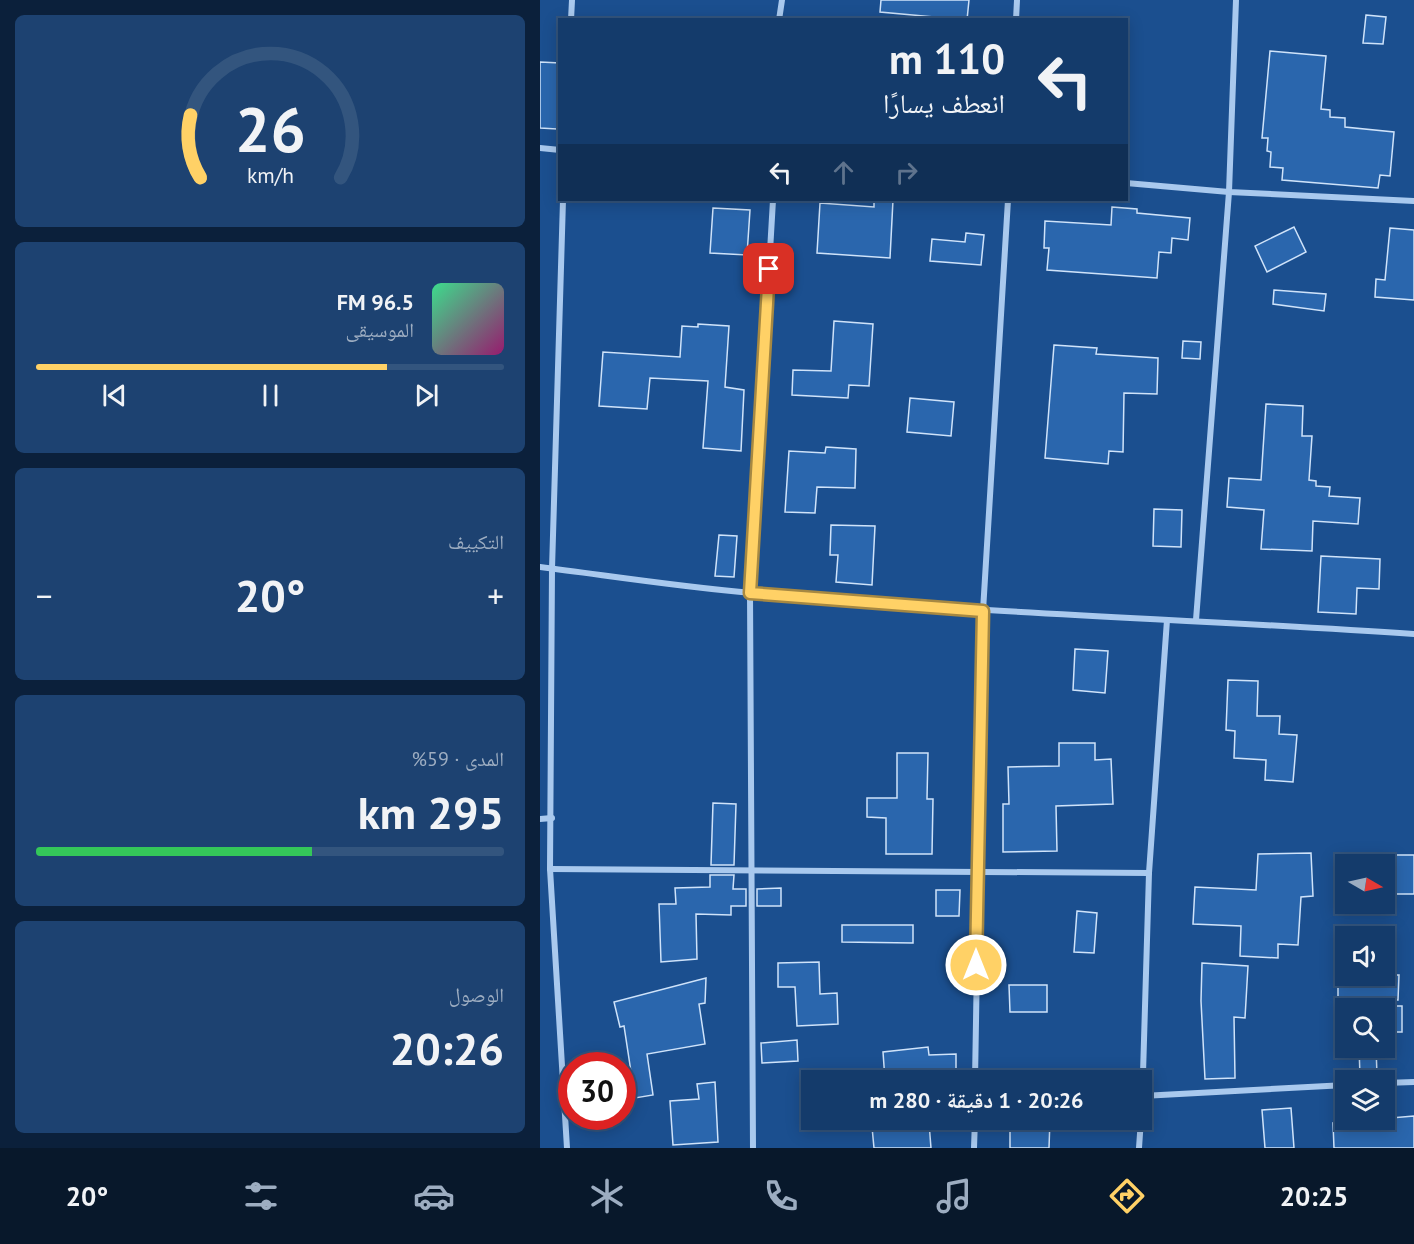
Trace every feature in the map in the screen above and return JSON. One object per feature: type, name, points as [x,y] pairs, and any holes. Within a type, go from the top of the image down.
[{"type":"street","points":[[571,18],[572,0]]},
{"type":"street","points":[[779,18],[782,0]]},
{"type":"street","points":[[1016,18],[1017,0]]},
{"type":"street","points":[[1196,620],[1229,192],[1236,0]]},
{"type":"street","points":[[540,148],[558,150]]},
{"type":"street","points":[[1128,183],[1229,192],[1414,201]]},
{"type":"street","points":[[563,201],[552,569],[550,868],[567,1148]]},
{"type":"street","points":[[753,1148],[750,593],[773,201]]},
{"type":"street","points":[[975,1070],[983,611],[1008,201]]},
{"type":"street","points":[[540,567],[750,593],[983,611],[1196,620],[1414,634]]},
{"type":"street","points":[[1143,1070],[1149,873],[1167,620]]},
{"type":"street","points":[[540,819],[552,818]]},
{"type":"street","points":[[550,868],[753,869],[977,874],[1149,873]]},
{"type":"street","points":[[1395,1083],[1414,1082]]},
{"type":"street","points":[[1152,1095],[1335,1086]]},
{"type":"street","points":[[975,1130],[975,1148]]},
{"type":"street","points":[[1139,1148],[1140,1130]]},
{"type":"building","points":[[881,0],[969,0],[967,18],[880,12]]},
{"type":"building","points":[[1366,15],[1386,17],[1383,44],[1363,43]]},
{"type":"building","points":[[1270,51],[1326,56],[1321,109],[1330,110],[1330,117],[1345,118],[1345,127],[1394,132],[1390,176],[1380,175],[1378,188],[1282,180],[1283,168],[1270,167],[1271,152],[1267,151],[1268,138],[1262,138]]},
{"type":"building","points":[[540,62],[558,63],[557,129],[540,128]]},
{"type":"building","points":[[874,201],[893,201],[890,258],[817,253],[820,203],[874,207]]},
{"type":"building","points":[[1112,207],[1137,209],[1137,213],[1190,218],[1188,240],[1172,238],[1171,253],[1159,252],[1157,278],[1047,270],[1049,248],[1044,248],[1045,221],[1111,225]]},
{"type":"building","points":[[713,208],[750,210],[747,255],[710,253]]},
{"type":"building","points":[[1294,227],[1306,252],[1267,272],[1255,246]]},
{"type":"building","points":[[1390,228],[1414,230],[1414,300],[1375,297],[1376,279],[1385,280]]},
{"type":"building","points":[[966,233],[984,235],[981,265],[930,261],[932,239],[965,242]]},
{"type":"building","points":[[1274,290],[1326,294],[1324,311],[1273,304]]},
{"type":"building","points":[[834,321],[873,324],[869,386],[849,385],[848,398],[792,395],[793,370],[831,371]]},
{"type":"building","points":[[698,324],[729,326],[725,387],[744,390],[741,451],[703,448],[708,381],[650,378],[647,409],[599,406],[603,352],[680,357],[682,326],[698,327]]},
{"type":"building","points":[[1183,341],[1201,342],[1200,359],[1182,358]]},
{"type":"building","points":[[1054,345],[1097,348],[1096,354],[1158,358],[1157,394],[1124,393],[1123,452],[1109,451],[1108,464],[1045,458]]},
{"type":"building","points":[[910,398],[954,402],[951,436],[907,432]]},
{"type":"building","points":[[1266,404],[1303,406],[1302,436],[1312,436],[1309,480],[1316,481],[1316,486],[1330,487],[1329,496],[1360,498],[1358,524],[1313,521],[1312,551],[1261,549],[1264,510],[1227,507],[1229,478],[1261,480]]},
{"type":"building","points":[[826,447],[856,449],[855,488],[817,487],[815,513],[785,512],[789,451],[825,453]]},
{"type":"building","points":[[1154,509],[1182,510],[1181,547],[1153,546]]},
{"type":"building","points":[[831,525],[875,526],[872,585],[836,582],[838,555],[830,555]]},
{"type":"building","points":[[719,535],[737,536],[734,577],[715,576]]},
{"type":"building","points":[[1321,556],[1380,559],[1379,589],[1357,588],[1356,614],[1318,612]]},
{"type":"building","points":[[1075,649],[1108,651],[1105,693],[1073,690]]},
{"type":"building","points":[[1228,680],[1258,681],[1257,716],[1280,716],[1279,734],[1297,735],[1293,782],[1265,780],[1266,760],[1234,758],[1235,731],[1226,730]]},
{"type":"building","points":[[1059,743],[1095,743],[1095,760],[1111,759],[1113,804],[1056,806],[1057,851],[1003,852],[1003,804],[1009,804],[1008,767],[1059,766]]},
{"type":"building","points":[[897,753],[928,753],[927,799],[933,799],[932,854],[886,854],[886,818],[867,817],[867,798],[897,798]]},
{"type":"building","points":[[713,803],[736,804],[734,865],[711,865]]},
{"type":"building","points":[[1311,853],[1313,896],[1301,897],[1298,945],[1278,944],[1278,958],[1240,956],[1241,926],[1193,924],[1195,887],[1256,890],[1258,854]]},
{"type":"building","points":[[1395,855],[1414,855],[1414,894],[1395,894]]},
{"type":"building","points":[[710,875],[734,875],[733,889],[746,889],[746,906],[731,906],[731,915],[696,914],[697,959],[661,962],[659,904],[676,904],[675,888],[710,887]]},
{"type":"building","points":[[781,888],[781,906],[757,906],[757,889]]},
{"type":"building","points":[[936,890],[960,890],[959,916],[936,916]]},
{"type":"building","points":[[1077,911],[1097,913],[1094,953],[1074,952]]},
{"type":"building","points":[[842,925],[913,925],[913,943],[842,942]]},
{"type":"building","points":[[819,962],[820,994],[837,993],[838,1024],[797,1026],[795,987],[778,987],[778,963]]},
{"type":"building","points":[[1202,963],[1248,966],[1245,1018],[1234,1017],[1235,1078],[1205,1079],[1201,1001]]},
{"type":"building","points":[[1395,975],[1399,975],[1398,1000],[1395,998],[1338,998],[1338,986],[1395,986]]},
{"type":"building","points":[[706,978],[705,1003],[699,1004],[705,1044],[647,1054],[653,1095],[636,1098],[636,1052],[628,1052],[624,1026],[620,1027],[614,1002]]},
{"type":"building","points":[[1009,985],[1047,985],[1047,1012],[1010,1012]]},
{"type":"building","points":[[1395,1006],[1402,1006],[1402,1032],[1395,1032]]},
{"type":"building","points":[[797,1040],[798,1061],[762,1063],[761,1043]]},
{"type":"building","points":[[928,1047],[929,1055],[956,1054],[956,1070],[884,1070],[883,1052]]},
{"type":"building","points":[[1359,1058],[1376,1058],[1377,1070],[1360,1070]]},
{"type":"building","points":[[715,1082],[718,1142],[673,1145],[670,1101],[699,1099],[697,1084]]},
{"type":"building","points":[[1291,1108],[1294,1148],[1265,1148],[1262,1110]]},
{"type":"building","points":[[1414,1116],[1414,1148],[1334,1148],[1333,1123],[1335,1123],[1335,1130],[1395,1130],[1395,1118]]},
{"type":"building","points":[[872,1130],[930,1130],[931,1148],[874,1148]]},
{"type":"building","points":[[1010,1130],[1050,1130],[1049,1148],[1010,1148]]},
{"type":"route","points":[[769,269],[750,593],[983,611],[976,965]]}]
